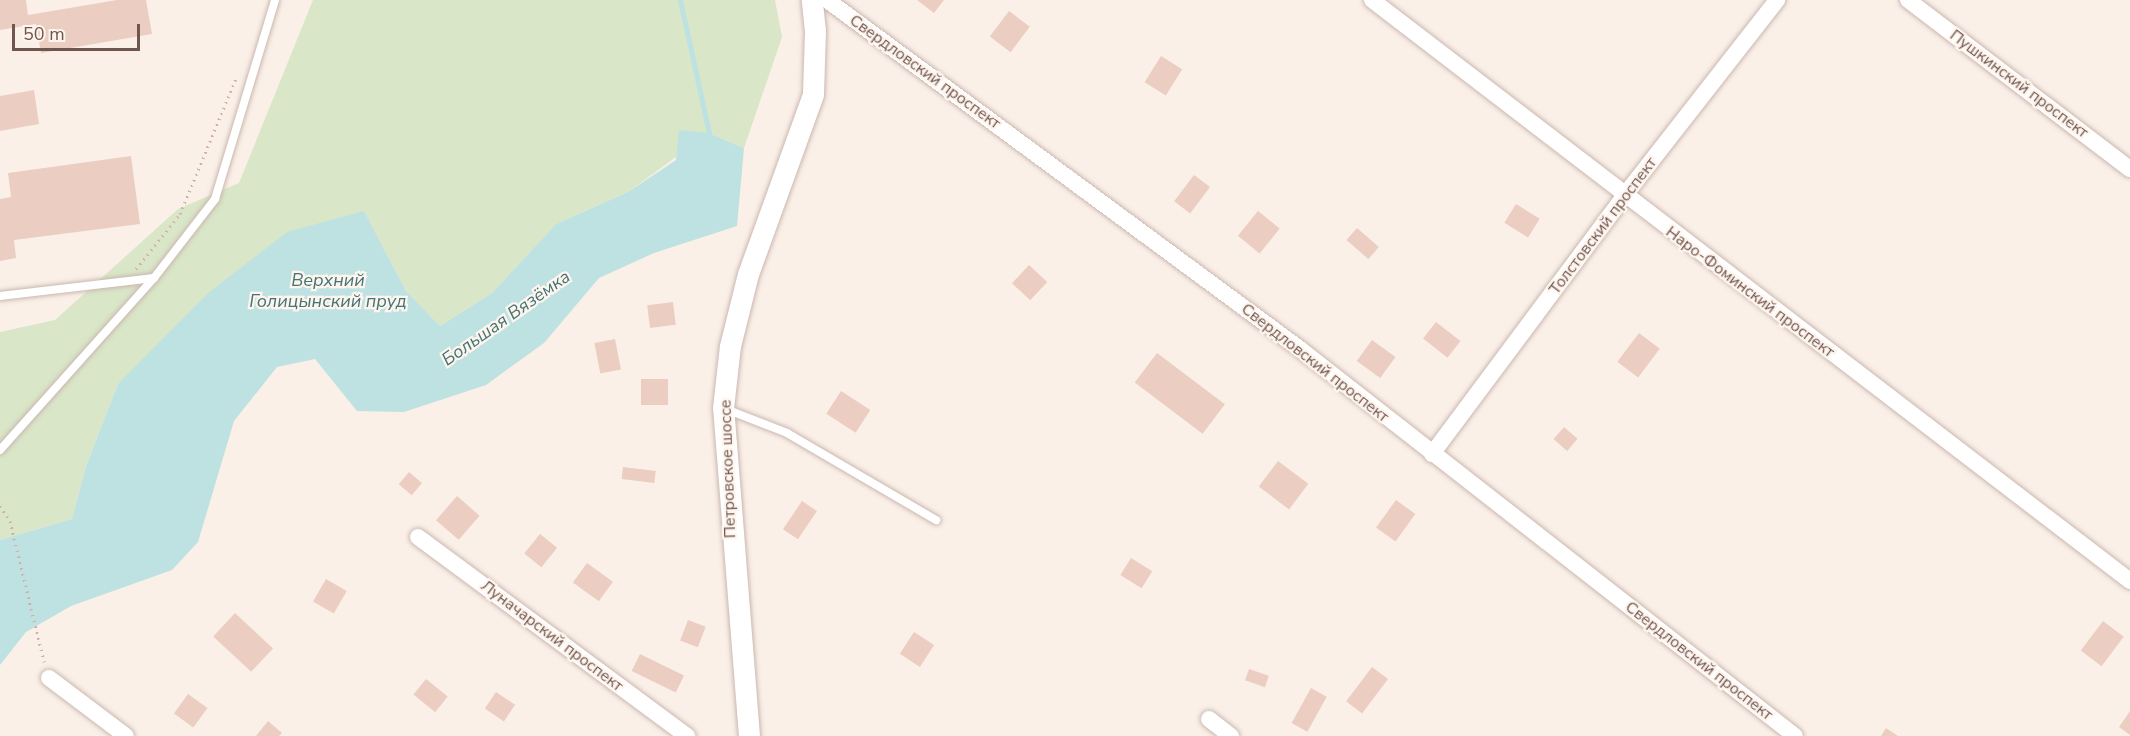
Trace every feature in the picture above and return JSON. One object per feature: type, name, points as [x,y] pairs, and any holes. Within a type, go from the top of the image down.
[{"type":"street","name":"Петровское шоссе","points":[[749,736],[723,408],[730,346],[748,274],[813,94],[815,31],[812,0]]},
{"type":"street","name":"Свердловский проспект","points":[[827,0],[1300,350],[1795,736]]},
{"type":"street","name":"Наро-Фоминский проспект","points":[[1372,0],[1624,196],[2130,581]]},
{"type":"street","name":"Толстовский проспект","points":[[1432,454],[1624,196],[1777,0]]},
{"type":"street","name":"Пушкинский проспект","points":[[1908,0],[2130,169]]},
{"type":"street","name":"Луначарский проспект","points":[[418,537],[687,736]]},
{"type":"street","points":[[49,678],[126,736]]},
{"type":"street","points":[[1209,718],[1231,736]]},
{"type":"lane","points":[[0,450],[154,278],[215,199],[275,0]]},
{"type":"lane","points":[[0,296],[154,278]]},
{"type":"lane","points":[[723,408],[787,433],[936,520]]},
{"type":"path","points":[[136,280],[140,276],[135,267],[180,214],[241,65]]},
{"type":"path","points":[[0,506],[10,521],[34,633],[49,678]]},
{"type":"green space","points":[[313,0],[775,0],[782,37],[744,148],[709,133],[628,192],[556,224],[492,293],[440,326],[406,291],[364,211],[118,384],[86,466],[72,519],[0,540],[0,332],[55,320],[178,209],[239,183]]},
{"type":"water","name":"Верхний Голицынский пруд","points":[[679,130],[709,133],[744,148],[737,226],[654,253],[599,278],[544,343],[486,385],[404,412],[357,411],[315,359],[277,367],[234,421],[198,542],[172,570],[71,606],[26,632],[0,665],[0,540],[72,519],[86,466],[118,384],[207,294],[287,232],[364,211],[406,291],[440,326],[492,293],[556,224],[628,192],[676,160]]},
{"type":"building","points":[[0,0],[26,0],[28,15],[117,0],[146,0],[152,34],[41,53],[36,24],[0,30]]},
{"type":"building","points":[[917,0],[944,0],[934,13]]},
{"type":"building","points":[[1009,11],[1030,27],[1011,52],[990,37]]},
{"type":"building","points":[[1161,56],[1182,69],[1166,96],[1145,82]]},
{"type":"building","points":[[34,90],[39,124],[0,131],[0,96]]},
{"type":"building","points":[[131,156],[140,224],[14,240],[16,258],[0,261],[0,199],[11,197],[8,173]]},
{"type":"building","points":[[1194,175],[1210,187],[1190,213],[1174,201]]},
{"type":"building","points":[[1516,204],[1540,219],[1528,237],[1504,223]]},
{"type":"building","points":[[1258,211],[1280,229],[1260,253],[1238,236]]},
{"type":"building","points":[[1357,228],[1379,247],[1368,259],[1347,240]]},
{"type":"building","points":[[1029,265],[1047,282],[1030,300],[1012,283]]},
{"type":"building","points":[[673,302],[676,325],[650,328],[647,305]]},
{"type":"building","points":[[1436,322],[1460,341],[1447,358],[1423,339]]},
{"type":"building","points":[[1639,333],[1660,349],[1638,377],[1617,362]]},
{"type":"building","points":[[615,339],[621,369],[600,373],[594,343]]},
{"type":"building","points":[[1372,340],[1395,357],[1380,378],[1357,361]]},
{"type":"building","points":[[1157,353],[1225,404],[1203,434],[1135,383]]},
{"type":"building","points":[[641,379],[668,379],[668,405],[641,405]]},
{"type":"building","points":[[841,391],[870,410],[856,433],[826,414]]},
{"type":"building","points":[[1564,427],[1578,439],[1567,451],[1554,439]]},
{"type":"building","points":[[1278,461],[1308,484],[1289,509],[1259,487]]},
{"type":"building","points":[[623,467],[656,471],[654,483],[622,479]]},
{"type":"building","points":[[409,472],[422,483],[412,495],[399,484]]},
{"type":"building","points":[[457,496],[480,516],[459,540],[436,520]]},
{"type":"building","points":[[1396,500],[1415,514],[1395,542],[1376,528]]},
{"type":"building","points":[[802,501],[817,511],[798,539],[783,529]]},
{"type":"building","points":[[540,534],[557,548],[541,567],[524,553]]},
{"type":"building","points":[[1131,558],[1152,571],[1142,588],[1120,575]]},
{"type":"building","points":[[587,563],[613,582],[599,601],[573,582]]},
{"type":"building","points":[[326,579],[347,591],[334,614],[313,602]]},
{"type":"building","points":[[235,613],[273,648],[251,672],[213,636]]},
{"type":"building","points":[[688,620],[706,627],[698,647],[680,641]]},
{"type":"building","points":[[2103,621],[2124,637],[2101,666],[2081,651]]},
{"type":"building","points":[[914,632],[934,645],[920,667],[900,654]]},
{"type":"building","points":[[640,654],[684,675],[676,693],[632,671]]},
{"type":"building","points":[[1372,667],[1388,679],[1362,713],[1346,701]]},
{"type":"building","points":[[1249,669],[1269,676],[1265,687],[1245,680]]},
{"type":"building","points":[[426,679],[448,697],[435,712],[413,695]]},
{"type":"building","points":[[1311,688],[1327,697],[1307,732],[1292,723]]},
{"type":"building","points":[[496,692],[515,705],[504,721],[485,709]]},
{"type":"building","points":[[188,694],[207,708],[193,728],[174,713]]},
{"type":"building","points":[[2130,711],[2130,735],[2119,727]]},
{"type":"building","points":[[268,721],[282,733],[279,736],[256,736]]},
{"type":"building","points":[[1886,728],[1898,736],[1881,736]]},
{"type":"waterway","name":"Большая Вязёмка","points":[[680,0],[709,133]]}]
